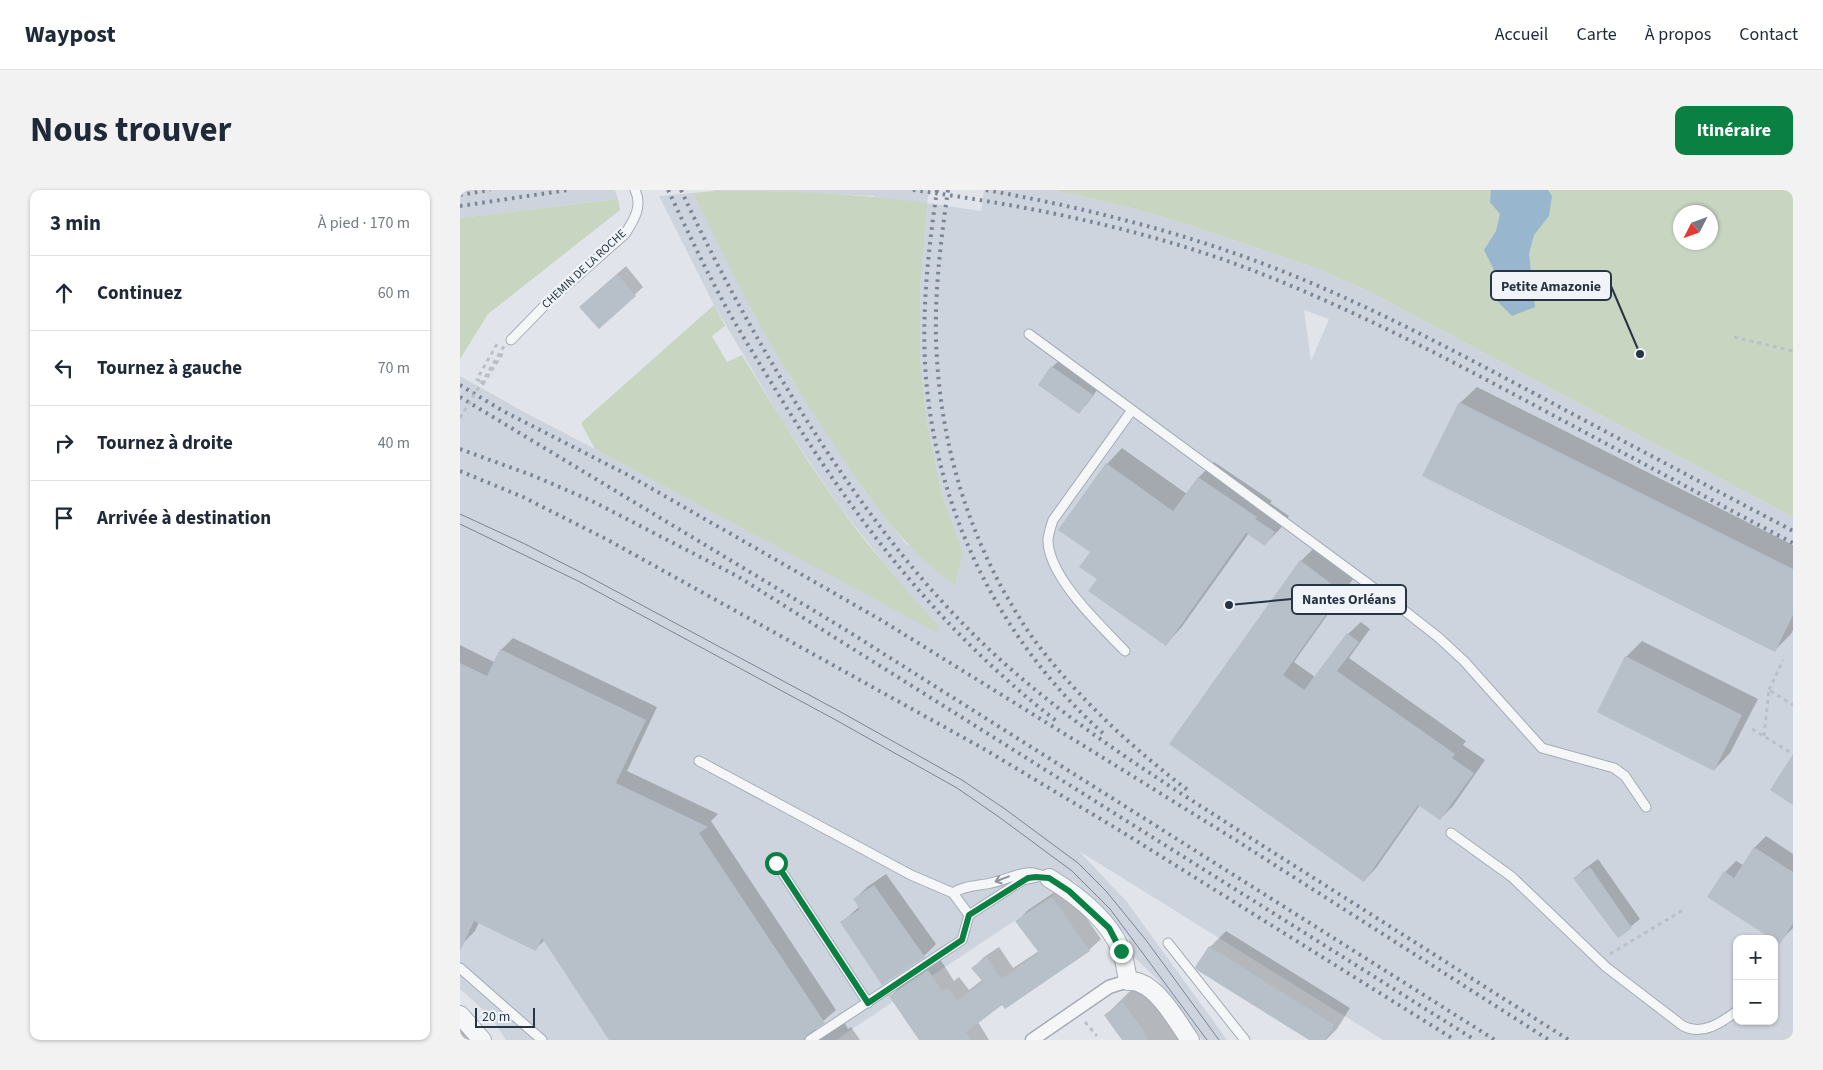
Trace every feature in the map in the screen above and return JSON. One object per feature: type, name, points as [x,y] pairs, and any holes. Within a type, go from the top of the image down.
[{"type":"street","points":[[1049,878],[1077,897],[1109,928],[1121,951],[1128,981]]},
{"type":"street","points":[[1032,1040],[1109,987],[1128,981],[1140,982],[1148,987],[1160,999],[1190,1040]]},
{"type":"street","points":[[460,1015],[482,1040]]},
{"type":"lane","name":"CHEMIN DE LA ROCHE","points":[[511,340],[549,301],[624,234],[633,221],[638,208],[638,196],[635,190]]},
{"type":"lane","points":[[1029,334],[1438,637],[1464,662],[1542,748],[1614,768],[1625,776],[1646,807]]},
{"type":"lane","points":[[1125,651],[1089,614],[1071,591],[1058,570],[1050,551],[1048,538],[1052,520],[1132,410]]},
{"type":"lane","points":[[699,761],[911,875],[953,893],[969,915]]},
{"type":"lane","points":[[1451,833],[1512,877],[1599,960],[1642,996],[1690,1030],[1699,1030],[1720,1023],[1733,1014]]},
{"type":"lane","points":[[776,863],[868,1003]]},
{"type":"lane","points":[[953,893],[963,887],[996,882],[1022,873],[1035,873],[1049,878]]},
{"type":"lane","points":[[810,1040],[962,940],[969,915],[1023,880],[1036,877],[1049,878]]},
{"type":"lane","points":[[1168,943],[1245,1040]]},
{"type":"lane","points":[[460,968],[542,1040]]},
{"type":"path","points":[[1734,337],[1793,351]]},
{"type":"path","points":[[460,418],[482,384],[486,376],[506,344],[500,340],[476,379],[483,384],[511,340]]},
{"type":"path","points":[[1764,736],[1769,690],[1783,660]]},
{"type":"path","points":[[1769,690],[1793,704]]},
{"type":"path","points":[[1752,729],[1793,754]]},
{"type":"path","points":[[1599,960],[1683,910]]},
{"type":"shaded area","points":[[460,190],[615,190],[618,199],[460,218]]},
{"type":"shaded area","points":[[714,190],[929,190],[927,203],[981,211],[984,190],[1052,190],[1128,207],[1183,223],[1319,269],[1368,291],[1793,517],[1793,1040],[1383,1040],[1079,851],[1127,902],[1227,1040],[1202,1040],[1158,980],[1129,952],[1129,938],[1074,881],[836,1040],[506,1040],[490,1016],[460,989],[460,376],[938,632],[839,506],[783,422],[714,305],[659,196],[693,193],[753,312],[792,380],[865,491],[907,545],[963,552],[942,495],[927,423],[920,357],[920,287],[874,196]],"holes":[[[1304,310],[1329,319],[1311,361]]]},
{"type":"green space","points":[[1052,190],[1793,190],[1793,517],[1368,291],[1319,269],[1183,223],[1128,207]]},
{"type":"green space","points":[[714,191],[821,193],[927,203],[920,287],[920,357],[927,423],[942,495],[963,552],[955,585],[904,540],[875,505],[814,415],[772,347],[693,193]]},
{"type":"green space","points":[[618,199],[620,210],[488,314],[460,359],[460,218]]},
{"type":"green space","points":[[714,305],[725,326],[712,336],[727,362],[742,355],[801,450],[850,522],[938,626],[938,633],[595,449],[581,423]]},
{"type":"water","points":[[1491,190],[1548,190],[1552,196],[1549,216],[1534,235],[1529,254],[1535,307],[1512,316],[1495,299],[1493,292],[1501,284],[1484,250],[1496,231],[1500,214],[1490,202]]},
{"type":"building","points":[[617,274],[636,296],[599,329],[579,307]]},
{"type":"building","points":[[1051,366],[1093,395],[1079,414],[1038,385]]},
{"type":"building","points":[[1459,402],[1793,569],[1793,615],[1775,652],[1422,476]]},
{"type":"building","points":[[1106,463],[1173,511],[1198,477],[1257,517],[1255,519],[1275,532],[1265,546],[1246,533],[1166,646],[1088,591],[1097,579],[1079,567],[1090,552],[1058,530]]},
{"type":"building","points":[[1300,560],[1342,592],[1283,675],[1304,690],[1347,633],[1359,642],[1337,671],[1455,754],[1452,758],[1474,773],[1440,820],[1418,805],[1364,882],[1169,744]]},
{"type":"building","points":[[500,649],[646,720],[616,783],[708,827],[699,833],[825,1023],[807,1035],[804,1040],[609,1040],[542,938],[536,951],[474,921],[460,951],[460,663],[487,676]]},
{"type":"building","points":[[1625,656],[1742,715],[1714,771],[1597,712]]},
{"type":"building","points":[[1793,754],[1793,805],[1770,790]]},
{"type":"building","points":[[1754,847],[1793,872],[1793,923],[1780,944],[1778,942],[1778,935],[1766,935],[1707,897],[1724,871],[1734,878]]},
{"type":"building","points":[[1590,867],[1632,928],[1618,938],[1573,878]]},
{"type":"building","points":[[874,885],[925,957],[882,985],[840,922],[860,909],[853,899]]},
{"type":"building","points":[[1052,897],[1090,951],[1005,1009],[1002,1005],[966,1032],[971,1040],[919,1040],[889,996],[928,970],[942,991],[948,988],[957,1000],[983,982],[971,968],[987,957],[1001,979],[1039,953],[1015,921]]},
{"type":"building","points":[[1209,946],[1334,1025],[1325,1040],[1309,1040],[1197,970],[1195,967]]},
{"type":"building","points":[[1122,1002],[1142,1028],[1148,1040],[1122,1040],[1104,1015]]},
{"type":"tram line","points":[[460,514],[582,573],[839,711],[962,780],[1005,809],[1078,863],[1106,891],[1146,940],[1219,1040]]},
{"type":"tram line","points":[[460,524],[578,581],[834,719],[957,788],[999,817],[1072,871],[1110,909],[1207,1040]]},
{"type":"railway","points":[[460,195],[490,190]]},
{"type":"railway","points":[[460,206],[568,190]]},
{"type":"railway","points":[[668,190],[706,269],[736,325],[803,434],[866,525],[936,610],[1015,687],[1059,723]]},
{"type":"railway","points":[[681,190],[728,285],[799,408],[837,467],[878,524],[921,578],[993,653],[1056,706],[1156,777],[1569,1040]]},
{"type":"railway","points":[[913,190],[1046,212],[1134,232],[1220,258],[1262,274],[1335,305],[1442,357],[1793,543]]},
{"type":"railway","points":[[937,190],[926,284],[924,331],[926,378],[933,429],[944,478],[960,527],[981,573],[1006,618],[1035,660],[1068,699],[1105,735]]},
{"type":"railway","points":[[948,190],[937,296],[937,359],[944,420],[950,449],[966,507],[977,535],[1003,590],[1022,622],[1052,662],[1088,702],[1127,740],[1189,791]]},
{"type":"railway","points":[[986,190],[1057,204],[1162,230],[1196,240],[1299,278],[1369,309],[1437,343],[1793,531]]},
{"type":"railway","points":[[460,385],[503,411],[628,475],[881,620],[1234,839],[1549,1040]]},
{"type":"railway","points":[[460,397],[846,630],[1495,1040]]},
{"type":"railway","points":[[460,449],[534,476],[594,502],[737,576],[1475,1040]]},
{"type":"railway","points":[[460,471],[523,497],[608,540],[984,749],[1119,830],[1455,1040]]},
{"type":"place","name":"Petite Amazonie","points":[[1640,354]]},
{"type":"place","name":"Nantes Orléans","points":[[1229,605]]},
{"type":"route","points":[[776,863],[868,1003],[962,940],[969,915],[1028,878],[1049,878],[1069,891],[1109,928],[1121,951]]}]
